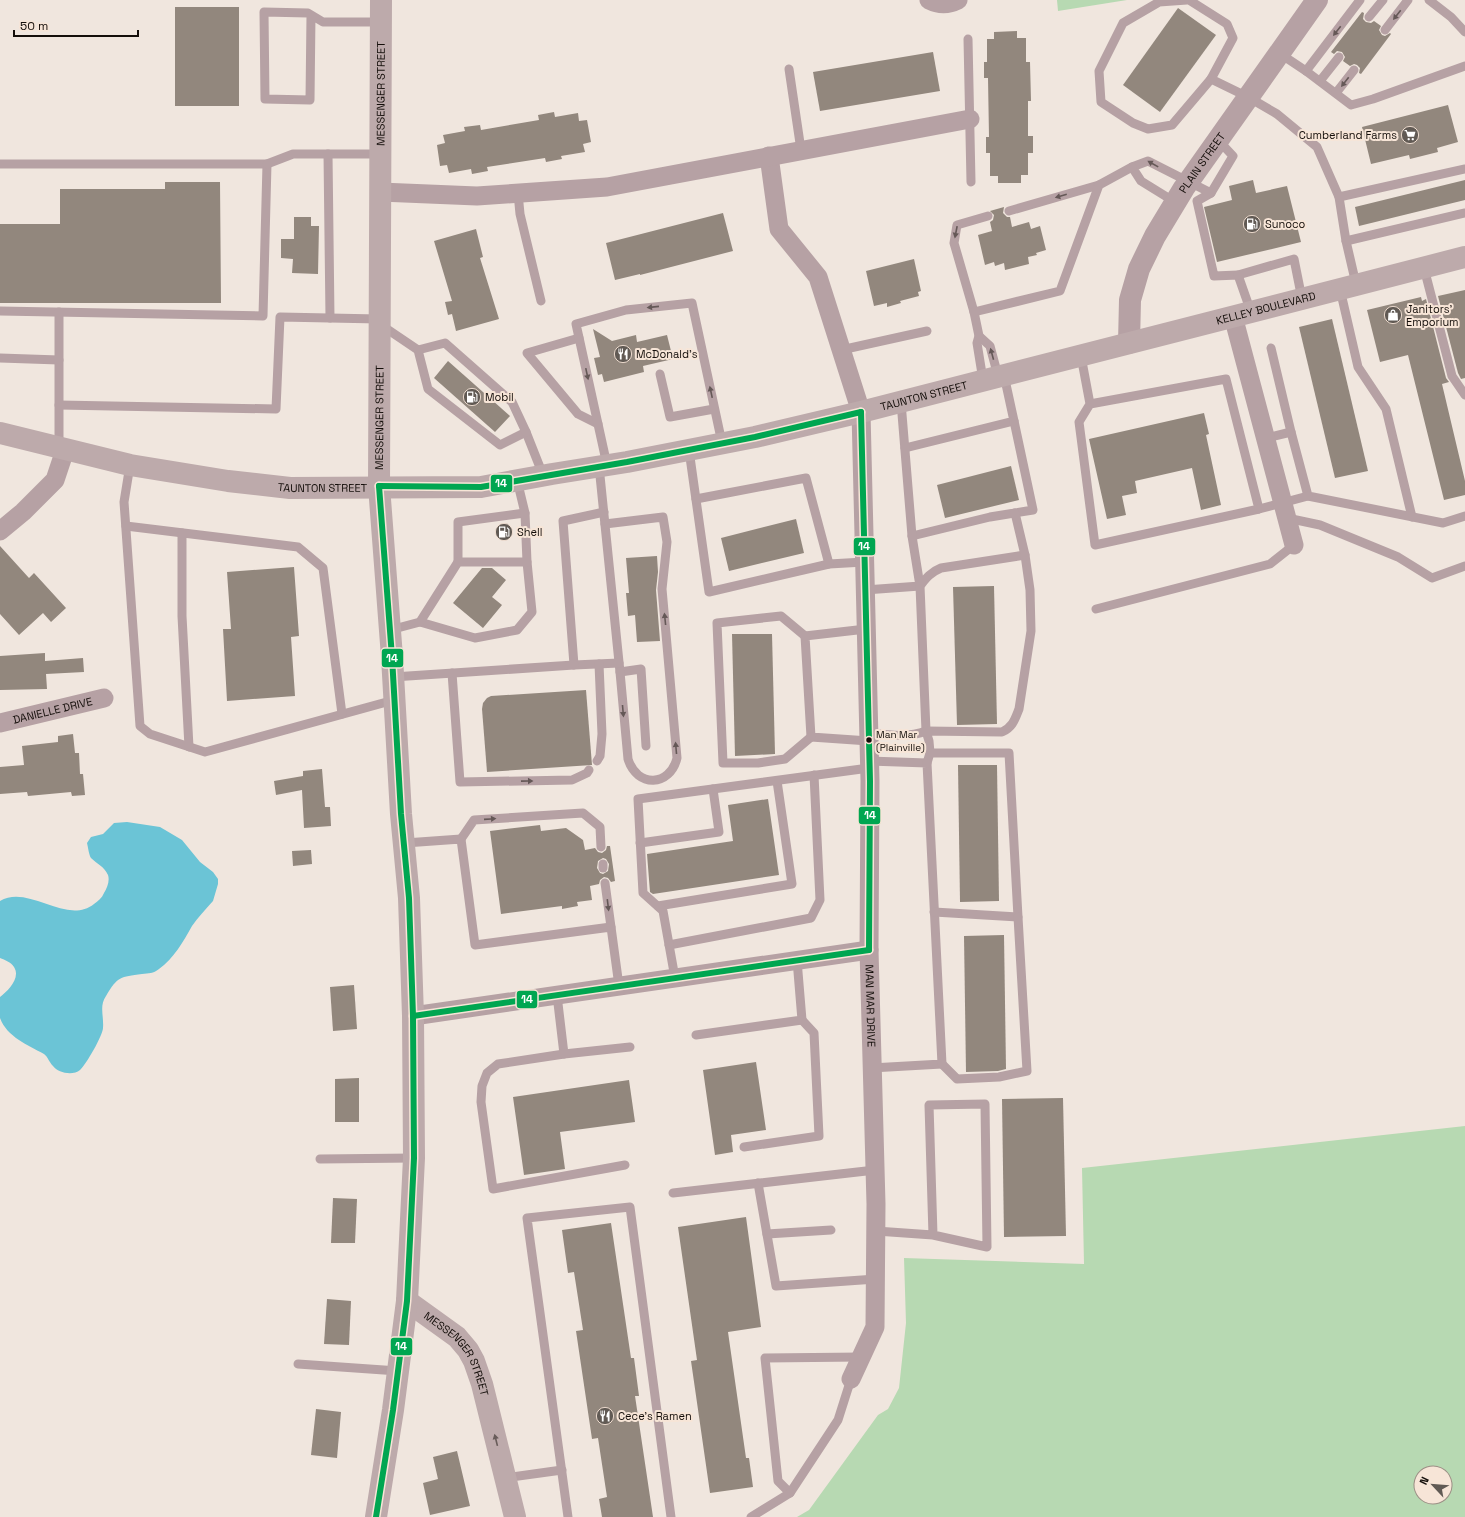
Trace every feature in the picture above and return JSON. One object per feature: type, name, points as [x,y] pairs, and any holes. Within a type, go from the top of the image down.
[{"type":"main road","name":"MESSENGER STREET","points":[[381,0],[379,486],[390,630],[401,814],[405,843],[409,898],[413,1016],[414,1158],[407,1300],[457,1337],[468,1350],[474,1361],[482,1384],[514,1517]]},
{"type":"main road","name":"KELLEY BOULEVARD","points":[[1074,356],[1465,257]]},
{"type":"main road","name":"TAUNTON STREET","points":[[0,433],[130,465],[228,481],[290,488],[379,486],[481,487],[603,466],[755,437],[901,402],[1074,356]]},
{"type":"main road","points":[[376,1517],[407,1300]]},
{"type":"street","points":[[929,0],[942,4],[951,3],[958,0]]},
{"type":"street","name":"PLAIN STREET","points":[[1129,343],[1130,300],[1140,269],[1155,236],[1188,182],[1317,0]]},
{"type":"street","points":[[380,192],[477,196],[607,188],[970,119]]},
{"type":"street","name":"MAN MAR DRIVE","points":[[769,156],[779,229],[818,277],[860,412],[869,764],[869,950],[871,1068],[875,1170],[876,1279],[875,1327],[851,1379]]},
{"type":"street","points":[[1242,314],[1266,438],[1294,545]]},
{"type":"street","points":[[0,531],[23,512],[55,480],[62,449]]},
{"type":"street","name":"DANIELLE DRIVE","points":[[0,723],[104,698]]},
{"type":"street","points":[[413,1016],[869,950]]},
{"type":"lane","points":[[1188,0],[1227,24],[1233,38],[1211,79],[1172,125],[1148,128],[1133,123],[1101,102],[1099,71],[1123,23],[1159,2],[1188,0]]},
{"type":"lane","points":[[1306,71],[1360,0]]},
{"type":"lane","points":[[1369,17],[1383,0]]},
{"type":"lane","points":[[1385,30],[1408,0]]},
{"type":"lane","points":[[1428,0],[1451,17],[1465,32]]},
{"type":"lane","points":[[311,15],[310,100],[265,99],[264,12],[308,13],[323,22],[381,22]]},
{"type":"lane","points":[[968,39],[971,182]]},
{"type":"lane","points":[[1279,53],[1320,81],[1351,105],[1373,99],[1465,66]]},
{"type":"lane","points":[[1320,81],[1339,57]]},
{"type":"lane","points":[[789,69],[801,150]]},
{"type":"lane","points":[[1336,93],[1354,70]]},
{"type":"lane","points":[[1211,79],[1248,97],[1277,114],[1317,147],[1339,197],[1346,241],[1348,286],[1358,367],[1386,409],[1412,517]]},
{"type":"lane","points":[[1218,140],[1234,156],[1211,193],[1197,201],[1214,276],[1238,275],[1294,258],[1302,299]]},
{"type":"lane","points":[[0,164],[267,164],[293,154],[380,154]]},
{"type":"lane","points":[[328,154],[330,318]]},
{"type":"lane","points":[[1009,211],[1099,185],[1132,166],[1148,161],[1211,193]]},
{"type":"lane","points":[[263,316],[267,164]]},
{"type":"lane","points":[[1132,166],[1141,181],[1176,202]]},
{"type":"lane","points":[[1339,197],[1465,169]]},
{"type":"lane","points":[[974,312],[1060,291],[1099,185]]},
{"type":"lane","points":[[518,193],[520,214],[541,301]]},
{"type":"lane","points":[[1346,241],[1465,213]]},
{"type":"lane","points":[[912,536],[990,517],[1033,510],[1014,421],[995,377],[977,343],[979,336],[974,312],[954,243],[957,225],[988,216]]},
{"type":"lane","points":[[1424,268],[1452,376],[1463,390]]},
{"type":"lane","points":[[1238,275],[1242,314]]},
{"type":"lane","points":[[605,524],[663,517],[667,542],[662,589],[677,758],[675,766],[671,772],[665,777],[657,780],[641,778],[630,766],[628,759],[605,524],[603,466],[598,424],[576,324],[626,310],[692,303],[722,444]]},
{"type":"lane","points":[[0,312],[263,316],[330,318],[380,322],[418,350],[428,389],[500,445],[526,432]]},
{"type":"lane","points":[[59,312],[59,405],[62,449]]},
{"type":"lane","points":[[59,405],[276,409],[280,317]]},
{"type":"lane","points":[[841,350],[927,331]]},
{"type":"lane","points":[[979,336],[990,346],[995,377]]},
{"type":"lane","points":[[579,338],[527,353],[578,414],[598,424]]},
{"type":"lane","points":[[418,350],[444,343],[512,402],[526,432],[543,476]]},
{"type":"lane","points":[[1271,348],[1308,496]]},
{"type":"lane","points":[[1074,356],[1090,404]]},
{"type":"lane","points":[[0,358],[59,360]]},
{"type":"lane","points":[[660,374],[670,417],[714,409]]},
{"type":"lane","points":[[1258,509],[1226,379],[1090,404],[1079,422],[1095,545],[1258,509],[1285,510],[1398,557],[1432,578],[1465,566]]},
{"type":"lane","points":[[901,402],[912,536],[920,586],[926,731],[930,753],[927,763],[942,1064],[957,1079],[999,1077],[1027,1071],[1008,753],[930,753]]},
{"type":"lane","points":[[904,448],[1014,421]]},
{"type":"lane","points":[[1266,438],[1291,432]]},
{"type":"lane","points":[[689,450],[709,592],[829,564],[864,562]]},
{"type":"lane","points":[[130,465],[124,502],[140,726],[150,734],[205,752],[394,700]]},
{"type":"lane","points":[[696,499],[806,478],[829,564]]},
{"type":"lane","points":[[390,630],[420,622],[475,638],[517,630],[532,612],[527,562],[525,513],[517,480]]},
{"type":"lane","points":[[1285,510],[1308,496],[1443,523],[1465,516]]},
{"type":"lane","points":[[574,665],[563,521],[604,512]]},
{"type":"lane","points":[[420,622],[458,562],[458,522],[525,513]]},
{"type":"lane","points":[[866,629],[805,636],[781,616],[716,623],[723,763],[758,763],[786,759],[811,738],[908,736],[926,731],[1002,732],[1011,727],[1019,709],[1030,631],[1030,590],[1025,555],[1014,513]]},
{"type":"lane","points":[[126,526],[298,547],[323,568],[342,714]]},
{"type":"lane","points":[[182,533],[182,616],[189,747]]},
{"type":"lane","points":[[1096,609],[1270,564],[1294,545]]},
{"type":"lane","points":[[865,590],[920,586],[933,571],[941,568],[1025,555]]},
{"type":"lane","points":[[458,562],[527,562]]},
{"type":"lane","points":[[805,636],[811,738]]},
{"type":"lane","points":[[597,761],[600,756],[602,734],[599,664]]},
{"type":"lane","points":[[393,677],[599,664],[641,669],[646,746]]},
{"type":"lane","points":[[452,673],[460,782],[572,780],[587,773],[589,770]]},
{"type":"lane","points":[[675,978],[663,911],[643,893],[638,799],[777,781],[869,764],[927,763]]},
{"type":"lane","points":[[669,945],[811,918],[820,900],[814,775]]},
{"type":"lane","points":[[658,906],[792,884],[777,781]]},
{"type":"lane","points":[[640,843],[719,832],[713,789]]},
{"type":"lane","points":[[601,847],[600,827],[583,813],[474,820],[461,839],[475,945],[611,927]]},
{"type":"lane","points":[[405,843],[461,839]]},
{"type":"lane","points":[[605,883],[618,986]]},
{"type":"lane","points":[[934,912],[1018,917]]},
{"type":"lane","points":[[744,1147],[819,1136],[814,1033],[802,1020],[797,960]]},
{"type":"lane","points":[[557,995],[564,1054]]},
{"type":"lane","points":[[696,1035],[802,1020]]},
{"type":"lane","points":[[626,1165],[493,1189],[482,1102],[482,1086],[487,1073],[498,1064],[564,1054],[630,1047]]},
{"type":"lane","points":[[871,1068],[942,1064]]},
{"type":"lane","points":[[876,1231],[933,1235],[987,1247],[985,1104],[929,1105],[933,1235]]},
{"type":"lane","points":[[320,1159],[414,1158]]},
{"type":"lane","points":[[673,1193],[875,1170]]},
{"type":"lane","points":[[758,1183],[776,1286],[876,1279]]},
{"type":"lane","points":[[568,1517],[527,1218],[630,1207],[671,1517]]},
{"type":"lane","points":[[767,1234],[832,1230]]},
{"type":"lane","points":[[790,1493],[778,1481],[765,1358],[861,1357]]},
{"type":"lane","points":[[298,1364],[398,1371]]},
{"type":"lane","points":[[751,1517],[790,1493],[838,1420],[851,1379]]},
{"type":"lane","points":[[505,1478],[562,1470]]},
{"type":"green space","points":[[1057,0],[1127,0],[1058,11]]},
{"type":"green space","points":[[1465,1126],[1465,1517],[797,1517],[809,1510],[878,1415],[888,1409],[899,1388],[906,1323],[904,1258],[1084,1264],[1082,1168]]},
{"type":"water","points":[[127,822],[160,827],[182,840],[200,862],[213,872],[218,879],[218,884],[213,901],[199,916],[178,949],[164,965],[153,973],[124,977],[117,981],[110,989],[102,1007],[102,1032],[90,1056],[83,1067],[77,1072],[62,1072],[55,1068],[44,1054],[25,1044],[13,1035],[3,1025],[0,1018],[0,997],[13,984],[16,971],[13,965],[0,958],[0,901],[11,897],[23,897],[72,910],[83,909],[94,904],[103,895],[108,884],[109,877],[104,869],[91,858],[87,843],[91,837],[103,834],[114,823]]},
{"type":"building","points":[[175,7],[239,7],[239,106],[175,106]]},
{"type":"building","points":[[1178,8],[1216,35],[1160,112],[1123,85]]},
{"type":"building","points":[[1362,12],[1364,13],[1363,19],[1366,22],[1371,23],[1374,21],[1381,26],[1379,30],[1382,35],[1385,36],[1390,33],[1391,34],[1361,74],[1359,73],[1360,68],[1357,65],[1354,64],[1350,66],[1343,61],[1345,57],[1342,52],[1337,51],[1334,54],[1331,52]]},
{"type":"building","points":[[1017,31],[1017,38],[1026,38],[1026,62],[1030,62],[1031,101],[1028,101],[1028,136],[1033,136],[1033,153],[1028,153],[1028,175],[1021,175],[1021,183],[998,183],[998,176],[990,176],[990,153],[986,153],[986,137],[989,137],[988,78],[984,78],[984,62],[987,62],[987,39],[994,39],[994,32]]},
{"type":"building","points":[[933,52],[940,91],[820,111],[813,72]]},
{"type":"building","name":"Cumberland Farms","points":[[1448,105],[1458,142],[1437,148],[1438,152],[1410,159],[1409,155],[1371,164],[1362,127]]},
{"type":"building","points":[[554,112],[555,117],[578,113],[579,121],[587,120],[591,142],[583,144],[585,152],[561,156],[562,159],[546,162],[545,158],[487,167],[488,171],[472,174],[471,169],[449,173],[447,165],[440,166],[437,145],[445,143],[443,135],[465,131],[464,127],[480,125],[481,130],[539,120],[538,115]]},
{"type":"building","name":"Sunoco","points":[[1253,180],[1256,193],[1287,186],[1301,242],[1217,262],[1204,207],[1232,200],[1229,186]]},
{"type":"building","points":[[1465,180],[1465,200],[1359,226],[1355,207]]},
{"type":"building","points":[[165,182],[220,182],[221,303],[0,303],[0,224],[60,224],[60,189],[165,189]]},
{"type":"building","points":[[1004,207],[1003,213],[1007,217],[1010,217],[1012,227],[1029,222],[1031,229],[1040,226],[1046,250],[1036,253],[1037,255],[1028,257],[1029,264],[1005,270],[1004,263],[995,266],[994,262],[985,265],[978,235],[992,231],[990,222],[993,220],[994,215],[990,211]]},
{"type":"building","points":[[723,213],[733,251],[615,280],[606,243]]},
{"type":"building","points":[[294,217],[311,217],[311,226],[319,226],[318,274],[292,273],[293,259],[281,258],[281,239],[294,239]]},
{"type":"building","points":[[476,229],[483,257],[480,258],[499,319],[456,331],[452,314],[448,315],[445,302],[452,301],[434,241]]},
{"type":"building","points":[[914,259],[921,291],[918,292],[919,296],[900,301],[901,303],[887,307],[887,303],[874,306],[866,271]]},
{"type":"building","points":[[1465,290],[1465,378],[1461,379],[1458,373],[1438,296]]},
{"type":"building","points":[[1421,297],[1422,301],[1426,299],[1446,378],[1449,382],[1442,384],[1465,481],[1465,495],[1444,500],[1408,355],[1380,362],[1367,310]]},
{"type":"building","points":[[1332,319],[1368,471],[1335,478],[1299,327]]},
{"type":"building","points":[[593,329],[612,341],[636,335],[637,342],[667,335],[673,359],[643,366],[644,372],[604,382],[602,374],[598,375],[594,358],[600,357]]},
{"type":"building","name":"Mobil","points":[[448,361],[510,416],[495,432],[434,378]]},
{"type":"building","points":[[1204,413],[1209,434],[1206,435],[1221,505],[1201,510],[1192,468],[1135,481],[1137,493],[1122,496],[1126,515],[1107,519],[1089,439]]},
{"type":"building","points":[[1011,466],[1019,500],[945,518],[937,485]]},
{"type":"building","points":[[796,519],[804,553],[729,571],[721,538]]},
{"type":"building","points":[[0,546],[29,578],[34,573],[66,608],[51,622],[43,613],[19,635],[0,614]]},
{"type":"building","points":[[657,556],[658,572],[656,590],[660,641],[637,642],[635,615],[628,616],[626,593],[629,593],[626,558]]},
{"type":"building","points":[[294,567],[299,636],[291,637],[295,696],[227,701],[223,629],[231,629],[227,572]]},
{"type":"building","points":[[482,568],[492,568],[506,580],[492,597],[502,605],[483,628],[453,603]]},
{"type":"building","points":[[994,586],[997,724],[957,725],[953,587]]},
{"type":"building","points":[[732,634],[772,634],[775,754],[735,756]]},
{"type":"building","points":[[45,653],[45,661],[83,658],[84,672],[46,674],[47,689],[0,690],[0,656]]},
{"type":"building","points":[[586,690],[592,765],[487,772],[482,709],[483,703],[487,698],[491,696]]},
{"type":"building","points":[[73,734],[75,753],[79,753],[80,774],[83,774],[85,795],[72,796],[71,792],[28,796],[27,792],[0,794],[0,767],[24,765],[22,746],[58,742],[58,736]]},
{"type":"building","points":[[958,765],[997,765],[999,901],[960,902]]},
{"type":"building","points":[[322,769],[325,807],[330,807],[331,826],[304,828],[302,790],[276,795],[274,781],[303,776],[303,771]]},
{"type":"building","points":[[768,799],[779,875],[653,894],[650,892],[647,854],[733,841],[728,805]]},
{"type":"building","points":[[540,825],[541,831],[566,828],[583,840],[585,850],[595,848],[598,852],[602,853],[606,850],[607,846],[610,846],[615,881],[611,882],[608,878],[604,877],[600,880],[599,884],[590,886],[592,900],[577,902],[578,906],[562,909],[562,906],[501,914],[490,831]],"holes":[[[603,858],[606,859],[609,864],[608,871],[603,874],[600,873],[597,868],[598,861]]]},
{"type":"building","points":[[311,850],[312,864],[293,866],[292,851]]},
{"type":"building","points":[[1004,935],[1006,1069],[998,1071],[966,1072],[964,936]]},
{"type":"building","points":[[354,985],[357,1029],[333,1031],[330,987]]},
{"type":"building","points":[[756,1062],[766,1130],[731,1135],[733,1152],[715,1155],[703,1070]]},
{"type":"building","points":[[359,1078],[359,1122],[335,1122],[335,1079]]},
{"type":"building","points":[[629,1080],[635,1122],[560,1132],[565,1169],[524,1175],[513,1097]]},
{"type":"building","points":[[1063,1098],[1066,1236],[1004,1237],[1002,1099]]},
{"type":"building","points":[[333,1198],[357,1199],[355,1243],[331,1243]]},
{"type":"building","points":[[746,1217],[761,1327],[728,1332],[746,1458],[749,1458],[753,1487],[710,1493],[691,1361],[697,1360],[678,1227]]},
{"type":"building","points":[[611,1223],[631,1358],[634,1358],[639,1396],[635,1396],[653,1517],[602,1517],[599,1499],[607,1497],[598,1438],[592,1439],[576,1331],[583,1330],[574,1272],[568,1273],[562,1230]]},
{"type":"building","points":[[327,1299],[351,1301],[349,1345],[324,1344]]},
{"type":"building","points":[[316,1409],[341,1412],[337,1458],[311,1455]]},
{"type":"building","points":[[457,1451],[470,1506],[430,1515],[423,1483],[438,1479],[433,1457]]},
{"type":"transit line","name":"14","points":[[861,412],[870,781],[869,950]]},
{"type":"transit line","name":"14","points":[[379,486],[481,487],[627,462],[755,437],[861,412]]},
{"type":"transit line","name":"14","points":[[376,1517],[393,1410],[407,1301],[414,1158],[413,1016],[409,898],[401,814],[392,657],[379,486]]},
{"type":"transit line","name":"14","points":[[413,1016],[869,950]]},
{"type":"place","name":"Cumberland Farms","points":[[1410,135]]},
{"type":"place","name":"Sunoco","points":[[1252,224]]},
{"type":"place","name":"Janitors' Emporium","points":[[1393,315]]},
{"type":"place","name":"McDonald's","points":[[623,354]]},
{"type":"place","name":"Mobil","points":[[472,397]]},
{"type":"place","name":"Shell","points":[[504,532]]},
{"type":"place","name":"Man Mar (Plainville)","points":[[869,740]]},
{"type":"place","name":"Cece's Ramen","points":[[605,1416]]}]
